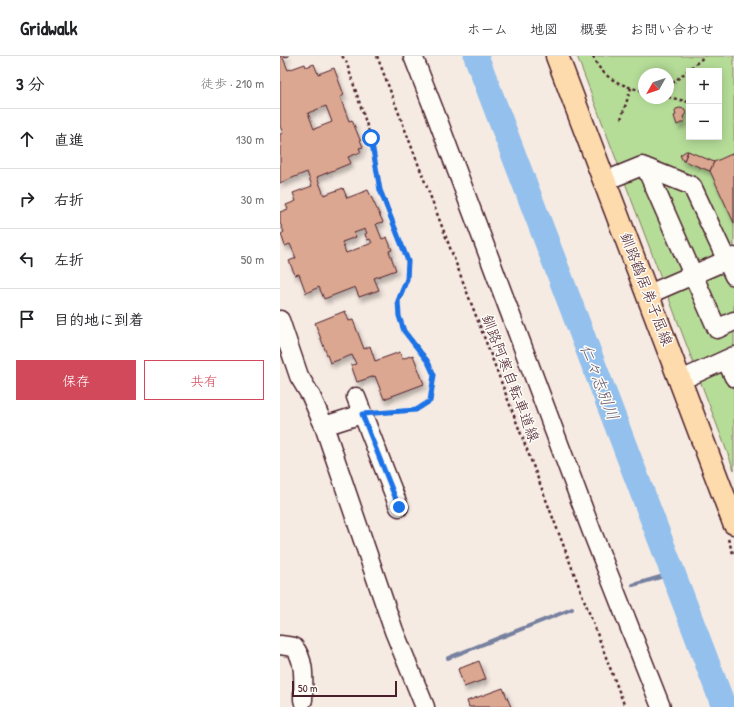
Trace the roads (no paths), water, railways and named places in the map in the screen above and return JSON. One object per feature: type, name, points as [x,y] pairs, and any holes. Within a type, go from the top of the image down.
[{"type":"main road","name":"釧路鶴居弟子屈線","points":[[557,56],[649,294],[734,523]]},
{"type":"street","points":[[413,56],[592,532],[661,707]]},
{"type":"street","points":[[606,181],[642,166],[692,186],[732,264],[693,275],[649,294]]},
{"type":"street","points":[[646,168],[717,329],[734,322]]},
{"type":"street","points":[[280,320],[299,376],[311,396],[324,426],[394,631],[425,707]]},
{"type":"street","points":[[681,380],[730,358],[734,378]]},
{"type":"street","points":[[324,426],[359,405],[399,507]]},
{"type":"street","points":[[280,645],[294,647],[300,654],[302,662],[303,700]]},
{"type":"waterway","name":"仁々志別川","points":[[476,56],[724,707]]},
{"type":"waterway","points":[[633,585],[674,573]]},
{"type":"waterway","points":[[448,658],[572,609]]}]
